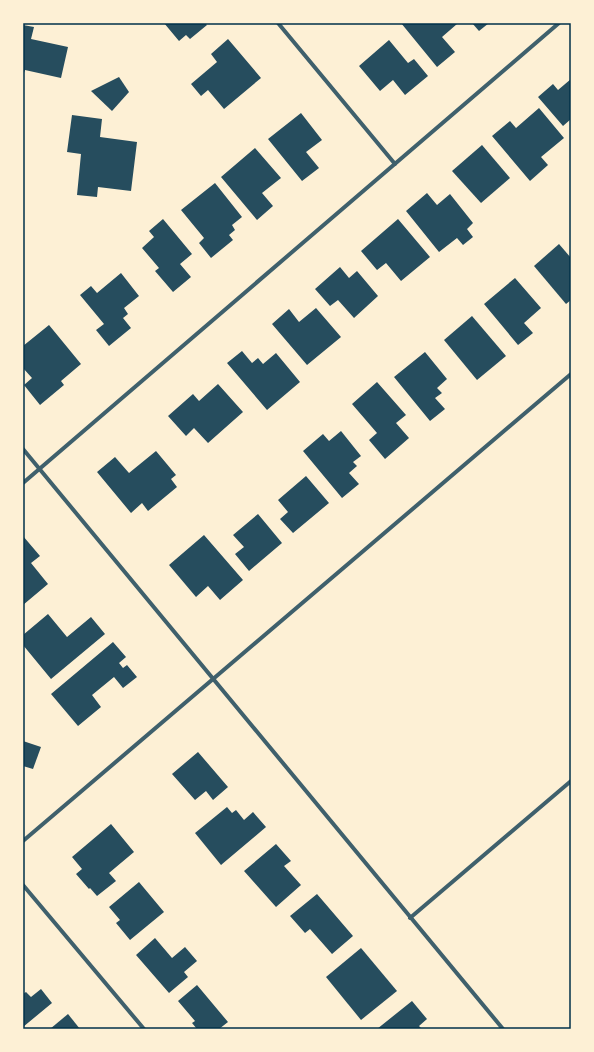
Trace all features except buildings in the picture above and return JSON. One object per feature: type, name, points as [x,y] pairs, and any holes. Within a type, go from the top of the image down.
[{"type":"street","points":[[278,23],[395,164]]},
{"type":"street","points":[[23,484],[559,23]]},
{"type":"street","points":[[23,841],[571,374]]},
{"type":"street","points":[[23,449],[503,1029]]},
{"type":"street","points":[[410,918],[571,781]]},
{"type":"street","points":[[23,885],[144,1029]]}]
